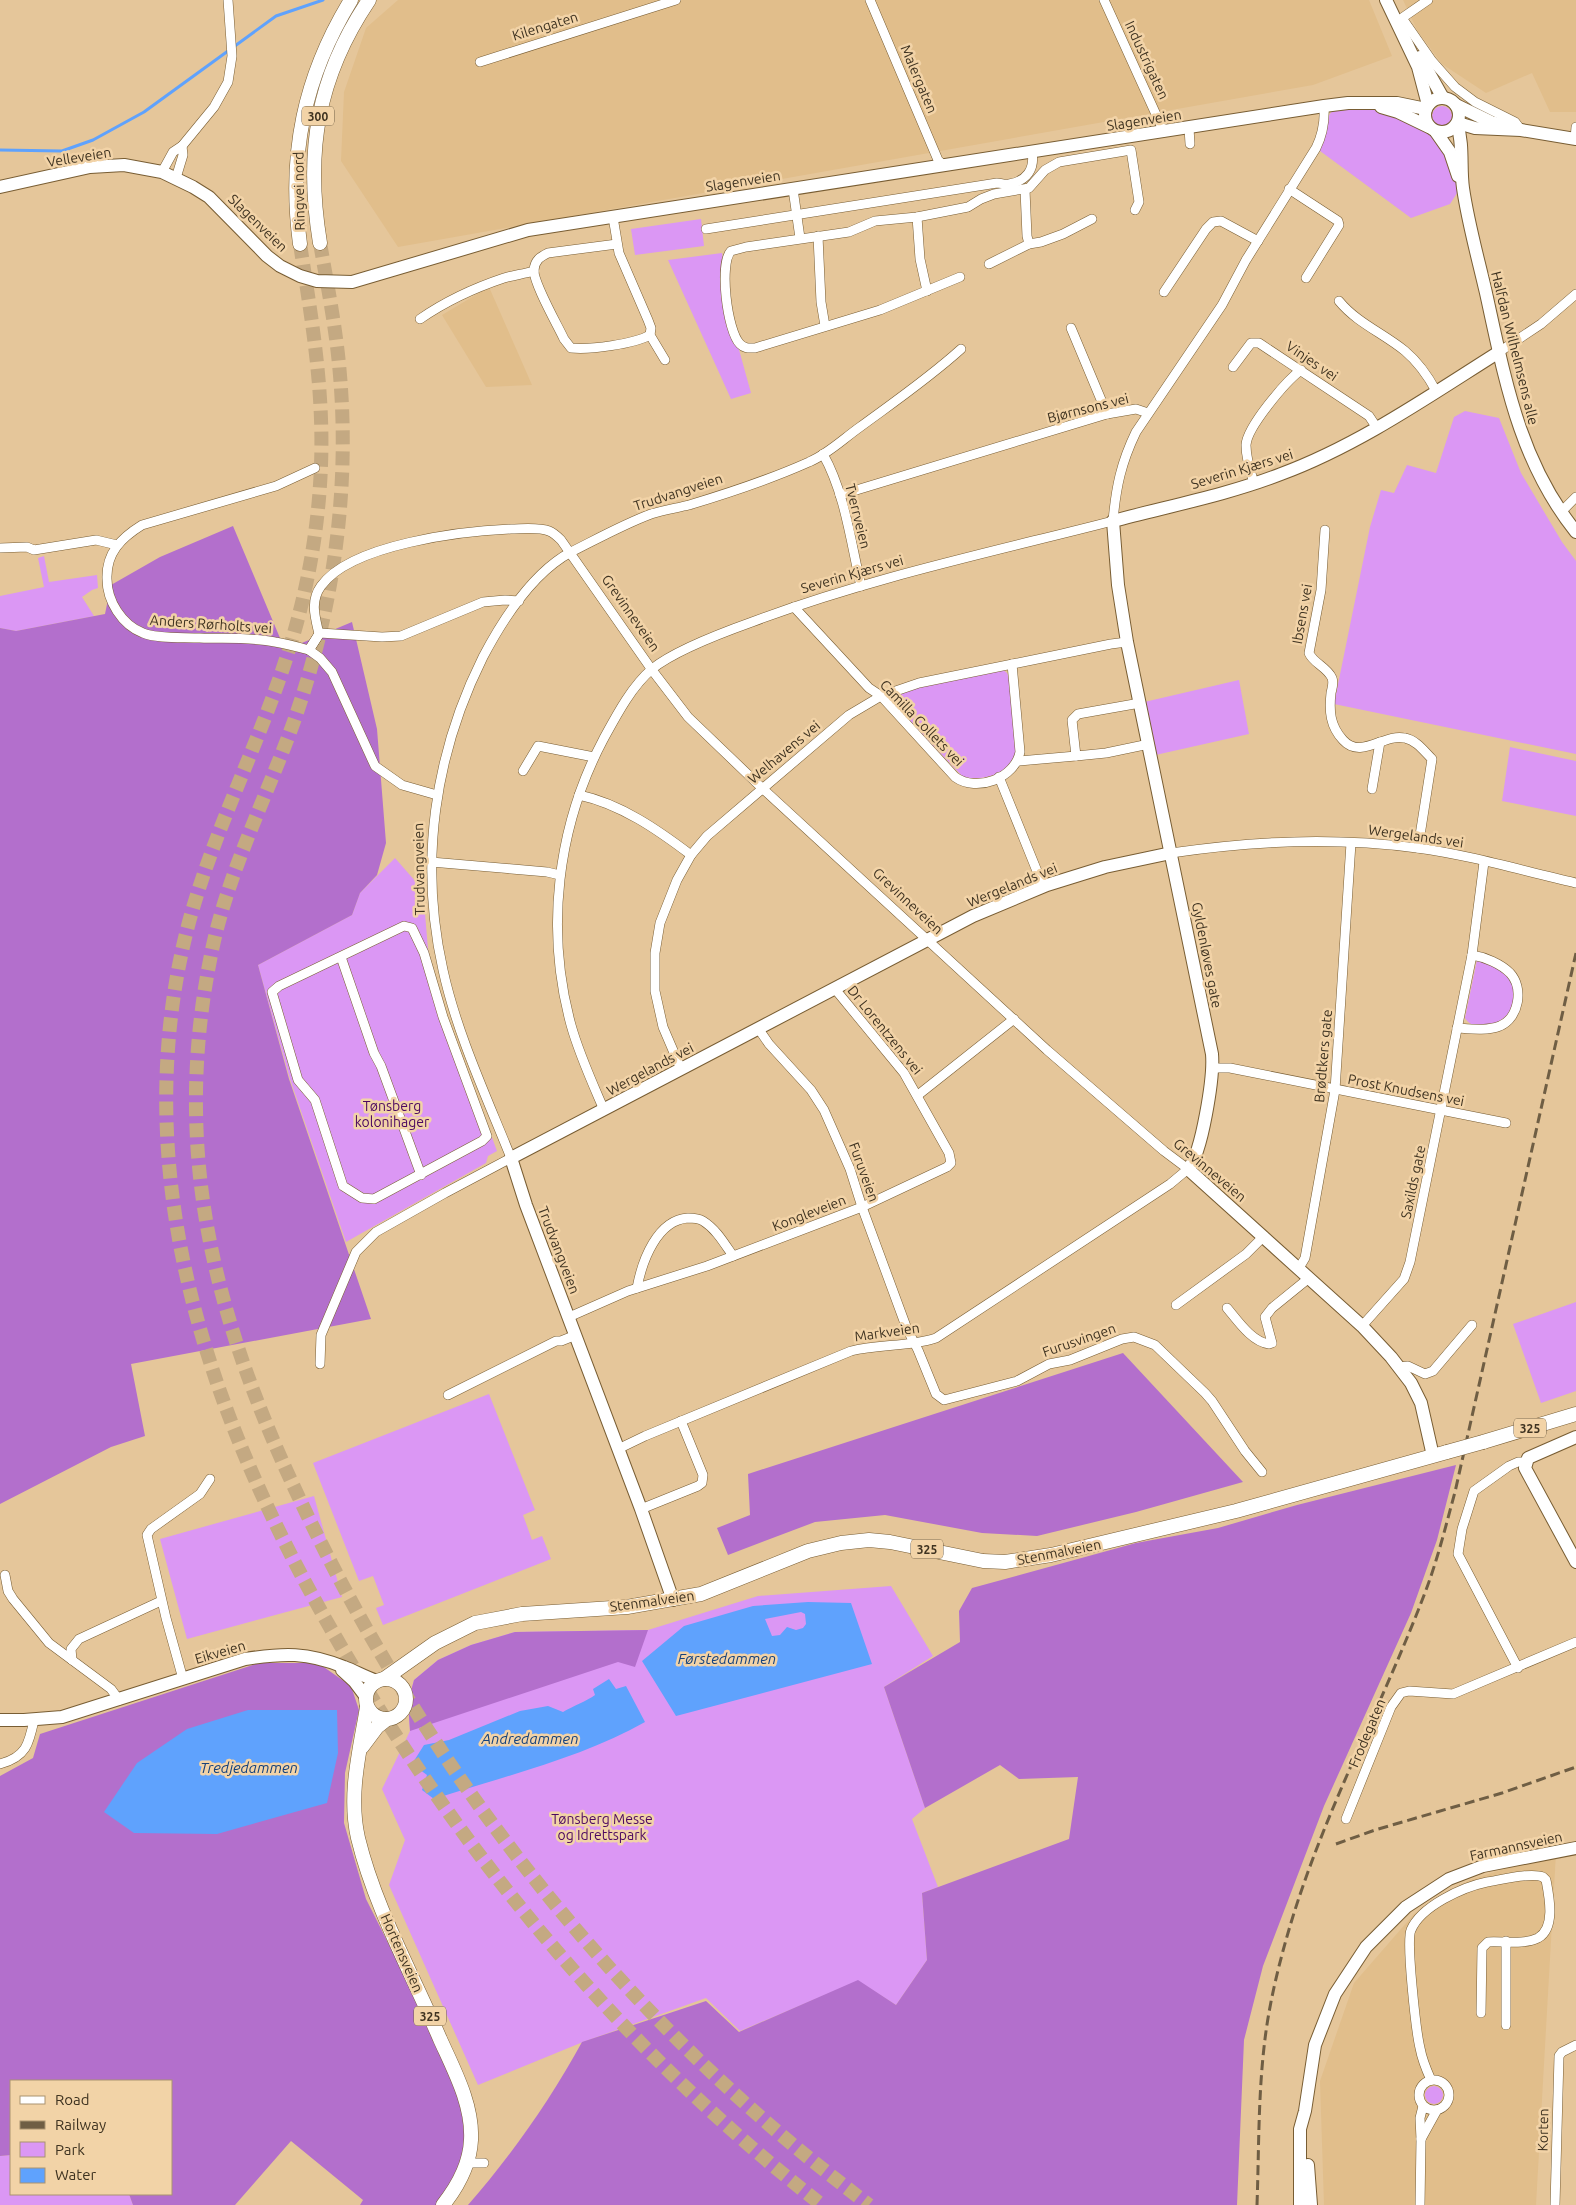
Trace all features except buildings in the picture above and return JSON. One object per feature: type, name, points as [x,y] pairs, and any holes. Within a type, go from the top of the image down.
[{"type":"main road","name":"Ringvei nord","points":[[300,244],[296,202],[296,174],[302,120],[320,60],[337,23],[351,0]]},
{"type":"main road","name":"Ringvei nord","points":[[320,243],[313,168],[318,115],[325,90],[344,42],[369,0]]},
{"type":"main road","points":[[1386,0],[1418,67],[1427,107],[1425,119],[1433,129],[1446,132],[1457,124],[1460,115],[1456,105]]},
{"type":"main road","points":[[1394,0],[1409,36],[1443,98],[1491,122],[1520,130]]},
{"type":"main road","points":[[1427,107],[1432,101],[1443,98]]},
{"type":"main road","name":"Slagenveien","points":[[1370,103],[1398,112],[1433,129]]},
{"type":"main road","name":"Slagenveien","points":[[162,172],[208,197],[267,256],[280,266],[306,278],[324,282],[352,282],[509,235],[613,217],[1324,106],[1397,103],[1427,107]]},
{"type":"main road","points":[[1457,124],[1474,128],[1576,135]]},
{"type":"main road","name":"Halfdan Wilhelmsens alle","points":[[1457,124],[1462,138],[1463,189]]},
{"type":"main road","name":"Halfdan Wilhelmsens alle","points":[[1433,129],[1450,152],[1463,189],[1509,397],[1521,435],[1537,473],[1576,532]]},
{"type":"main road","name":"Velleveien","points":[[0,187],[90,167],[124,165],[162,172]]},
{"type":"main road","name":"Severin Kjærs vei","points":[[1113,521],[1254,484],[1304,465],[1378,428],[1499,352]]},
{"type":"main road","name":"Gyldenløves gate","points":[[1113,521],[1118,585],[1128,642],[1213,1068],[1196,1157],[1188,1169]]},
{"type":"main road","name":"Wergelands vei","points":[[510,1158],[979,914],[1043,886],[1105,867],[1171,853]]},
{"type":"main road","name":"Trudvangveien","points":[[510,1158],[641,1509],[672,1600]]},
{"type":"main road","name":"Grevinneveien","points":[[1188,1169],[1362,1326],[1399,1367],[1411,1383],[1421,1403],[1440,1454]]},
{"type":"main road","name":"325","points":[[1440,1454],[1576,1414]]},
{"type":"main road","points":[[1576,1437],[1533,1455],[1525,1462],[1526,1473],[1576,1562]]},
{"type":"main road","name":"Stenmalveien","points":[[367,1702],[368,1689],[380,1680],[435,1643],[475,1623],[534,1612],[627,1607],[672,1600],[711,1591],[808,1551],[842,1543],[869,1540],[890,1542],[984,1561],[1005,1562],[1051,1555],[1236,1511],[1440,1454]]},
{"type":"main road","name":"Stenmalveien","points":[[386,1719],[399,1714],[403,1710],[406,1697],[404,1691],[410,1674],[422,1661],[452,1641],[493,1621]]},
{"type":"main road","name":"Eikveien","points":[[0,1720],[34,1720],[62,1717],[183,1678],[245,1660],[268,1656],[304,1655],[380,1680]]},
{"type":"main road","name":"Eikveien","points":[[332,1663],[354,1681],[367,1702]]},
{"type":"main road","points":[[380,1680],[396,1681],[404,1691]]},
{"type":"main road","points":[[367,1702],[375,1716],[386,1719]]},
{"type":"main road","name":"Hortensveien","points":[[367,1702],[355,1774],[356,1827],[362,1851],[384,1913],[459,2082],[470,2114],[471,2138],[466,2163],[461,2178],[443,2205]]},
{"type":"main road","name":"Hortensveien","points":[[360,1750],[377,1727],[386,1719]]},
{"type":"main road","name":"Farmannsveien","points":[[1300,2205],[1300,2129],[1305,2111],[1315,2046],[1335,1994],[1354,1963],[1383,1928],[1420,1896],[1462,1873],[1483,1866],[1576,1848]]},
{"type":"main road","name":"Farmannsveien","points":[[1305,2111],[1311,2205]]},
{"type":"street","points":[[162,172],[173,152],[182,146],[222,94],[230,73],[232,52],[228,0]]},
{"type":"street","name":"Kilengaten","points":[[480,62],[676,0]]},
{"type":"street","name":"Malergaten","points":[[870,0],[938,160],[944,166]]},
{"type":"street","name":"Industrigaten","points":[[1104,0],[1164,132]]},
{"type":"street","points":[[1428,0],[1402,18],[1432,61],[1455,87],[1474,102],[1515,122],[1520,130]]},
{"type":"street","name":"Bjørnsons vei","points":[[840,495],[1107,414],[1136,409],[1148,412],[1222,305],[1258,241],[1322,136],[1324,106]]},
{"type":"street","points":[[1189,128],[1190,144]]},
{"type":"street","points":[[176,178],[183,155],[182,146]]},
{"type":"street","name":"Slagenveien","points":[[1025,190],[1034,186],[1045,170],[1059,162],[1131,150],[1139,202],[1135,210]]},
{"type":"street","points":[[960,277],[880,310],[755,348],[747,348],[740,344],[734,335],[728,312],[726,258],[731,251],[800,238],[849,232],[875,221],[917,217],[968,207],[1027,176],[1032,168],[1032,152]]},
{"type":"street","points":[[706,229],[997,183],[1005,189],[1025,190],[1029,244]]},
{"type":"street","points":[[793,189],[800,238]]},
{"type":"street","points":[[1289,189],[1338,221],[1340,225],[1306,278]]},
{"type":"street","points":[[613,217],[617,244],[626,274],[648,320],[651,328],[650,335],[665,360]]},
{"type":"street","points":[[917,217],[920,260],[927,291]]},
{"type":"street","points":[[989,264],[1029,244],[1063,234],[1092,219]]},
{"type":"street","points":[[1164,292],[1206,229],[1213,222],[1221,220],[1258,241]]},
{"type":"street","points":[[818,236],[821,302],[825,326]]},
{"type":"street","points":[[617,244],[548,253],[539,257],[534,271],[564,339],[571,348],[611,344],[650,335]]},
{"type":"street","points":[[420,319],[474,290],[505,278],[534,271]]},
{"type":"street","points":[[1499,352],[1542,324],[1576,294]]},
{"type":"street","points":[[1339,301],[1353,316],[1404,350],[1423,369],[1436,391]]},
{"type":"street","points":[[1070,328],[1107,414]]},
{"type":"street","name":"Vinjes vei","points":[[1233,367],[1248,347],[1255,342],[1260,343],[1369,416],[1378,428]]},
{"type":"street","name":"Trudvangveien","points":[[510,1158],[473,1064],[445,978],[436,930],[431,862],[432,831],[437,795],[458,717],[474,675],[494,637],[519,601],[554,562],[647,516],[727,492],[811,461],[921,384],[961,349]]},
{"type":"street","points":[[1254,484],[1248,461],[1247,440],[1282,387],[1301,370]]},
{"type":"street","name":"Gyldenløves gate","points":[[1113,521],[1118,476],[1126,452],[1148,412]]},
{"type":"street","name":"Tverrveien","points":[[823,454],[840,495],[861,586]]},
{"type":"street","name":"Anders Rørholts vei","points":[[308,650],[274,641],[176,637],[144,633],[132,626],[116,612],[109,597],[106,574],[111,554],[117,545],[125,536],[142,526],[276,486],[315,468]]},
{"type":"street","points":[[1561,512],[1576,497]]},
{"type":"street","name":"Severin Kjærs vei","points":[[604,1110],[580,1054],[565,1000],[557,922],[560,875],[562,859],[579,795],[594,757],[627,700],[652,670],[666,660],[732,630],[794,606],[861,586],[1113,521]]},
{"type":"street","name":"Grevinneveien","points":[[308,650],[319,634],[314,610],[315,598],[321,586],[331,575],[358,560],[434,536],[483,530],[548,530],[561,540],[652,670],[688,717],[762,788],[1014,1019],[1122,1116],[1188,1169]]},
{"type":"street","name":"Ibsens vei","points":[[1325,530],[1321,590],[1308,652],[1332,678],[1330,716],[1341,738],[1349,745],[1358,748],[1390,738],[1405,738],[1417,744],[1432,759],[1418,848]]},
{"type":"street","points":[[0,548],[27,547],[34,550],[96,540],[117,545]]},
{"type":"street","points":[[437,795],[402,785],[375,766],[332,672],[320,658],[308,650],[320,633],[382,637],[401,636],[483,602],[519,601]]},
{"type":"street","name":"Camilla Collets vei","points":[[794,606],[869,688],[880,696],[961,781],[980,784],[1008,774],[1019,761]]},
{"type":"street","name":"Welhavens vei","points":[[681,1069],[663,1027],[656,990],[655,953],[660,923],[669,896],[691,855],[718,825],[849,715],[880,696],[919,683],[1128,642]]},
{"type":"street","points":[[1012,664],[1020,752],[1019,761],[1106,753],[1148,744]]},
{"type":"street","points":[[1076,756],[1072,720],[1078,714],[1140,703]]},
{"type":"street","points":[[1372,789],[1380,742]]},
{"type":"street","points":[[523,771],[538,746],[594,757]]},
{"type":"street","points":[[998,777],[1043,886]]},
{"type":"street","points":[[579,795],[591,798],[649,825],[691,855]]},
{"type":"street","name":"Wergelands vei","points":[[1171,853],[1262,842],[1351,843],[1418,848],[1576,883]]},
{"type":"street","name":"Brødtkers gate","points":[[1299,1268],[1305,1258],[1335,1090],[1351,843]]},
{"type":"street","points":[[431,862],[547,872],[560,875]]},
{"type":"street","name":"Saxilds gate","points":[[1362,1326],[1407,1275],[1472,954],[1484,862]]},
{"type":"street","points":[[404,926],[412,928],[424,953],[443,1017],[487,1136],[482,1141],[421,1175],[374,1199],[368,1200],[346,1190],[339,1178],[314,1100],[298,1080],[272,992],[279,986],[341,957],[404,926]]},
{"type":"street","points":[[1458,1028],[1478,1029],[1500,1026],[1512,1015],[1517,1004],[1518,988],[1509,972],[1472,954]]},
{"type":"street","points":[[341,957],[374,1053],[382,1066],[421,1175]]},
{"type":"street","name":"Dr Lorentzens vei","points":[[835,988],[888,1051],[918,1095],[951,1158],[947,1167]]},
{"type":"street","points":[[918,1095],[1014,1019]]},
{"type":"street","name":"Furuveien","points":[[758,1028],[769,1044],[811,1090],[824,1110],[850,1169],[907,1329],[914,1342]]},
{"type":"street","name":"Prost Knudsens vei","points":[[1213,1068],[1230,1068],[1506,1123]]},
{"type":"street","points":[[320,1364],[321,1335],[356,1252],[376,1232],[510,1158]]},
{"type":"street","name":"Kongleveien","points":[[569,1317],[637,1288],[733,1256],[862,1207],[947,1167]]},
{"type":"street","name":"Markveien","points":[[618,1449],[851,1351],[868,1346],[936,1338],[1170,1184],[1188,1169]]},
{"type":"street","points":[[637,1288],[645,1263],[659,1232],[670,1223],[681,1218],[695,1218],[705,1222],[717,1233],[733,1256]]},
{"type":"street","points":[[1176,1305],[1246,1254],[1264,1236]]},
{"type":"street","points":[[1227,1308],[1250,1333],[1264,1344],[1272,1343],[1272,1337],[1265,1317],[1272,1308],[1309,1278]]},
{"type":"street","points":[[1399,1367],[1408,1366],[1425,1374],[1433,1371],[1455,1348],[1472,1325]]},
{"type":"street","points":[[448,1395],[556,1340],[560,1341],[576,1335]]},
{"type":"street","name":"Furusvingen","points":[[914,1342],[936,1394],[944,1400],[1017,1381],[1049,1364],[1070,1360],[1122,1339],[1134,1337],[1147,1341],[1155,1345],[1212,1401],[1245,1451],[1262,1472]]},
{"type":"street","points":[[641,1509],[702,1483],[703,1475],[681,1421]]},
{"type":"street","points":[[1518,1668],[1458,1554],[1462,1529],[1474,1491],[1508,1466],[1518,1462],[1525,1462]]},
{"type":"street","points":[[183,1678],[161,1601],[147,1535],[151,1529],[200,1494],[210,1479]]},
{"type":"street","points":[[5,1575],[8,1591],[12,1599],[49,1643],[111,1689],[119,1700]]},
{"type":"street","points":[[72,1660],[71,1649],[79,1639],[161,1601]]},
{"type":"street","name":"Frodegaten","points":[[1346,1819],[1391,1706],[1401,1693],[1409,1691],[1453,1694],[1576,1642]]},
{"type":"street","points":[[0,1764],[16,1758],[27,1746],[34,1720]]},
{"type":"street","points":[[1431,2080],[1422,2057],[1418,2039],[1409,1936],[1411,1929],[1418,1920],[1444,1899],[1470,1886],[1530,1876],[1543,1877],[1546,1880],[1550,1906],[1549,1922],[1543,1933],[1532,1939],[1488,1942],[1482,1948],[1481,2014]]},
{"type":"street","points":[[1506,1941],[1506,2025]]},
{"type":"street","name":"Korten","points":[[1555,2205],[1559,2056],[1562,2052],[1576,2045]]},
{"type":"street","points":[[1421,2139],[1437,2110],[1446,2104],[1449,2092],[1442,2082],[1431,2080],[1424,2083],[1419,2092],[1419,2099],[1423,2106],[1430,2110],[1437,2110]]},
{"type":"street","points":[[1420,2205],[1420,2118],[1423,2106]]},
{"type":"street","points":[[466,2163],[484,2163]]},
{"type":"shaded area","points":[[398,0],[1369,0],[1392,56],[1313,85],[398,247],[341,161],[344,92],[366,28]]},
{"type":"shaded area","points":[[1403,0],[1576,0],[1576,112],[1550,112],[1532,73],[1486,93],[1442,64],[1417,30]]},
{"type":"shaded area","points":[[489,287],[532,385],[486,387],[442,315]]},
{"type":"shaded area","points":[[233,526],[285,650],[352,622],[377,729],[386,843],[377,875],[360,893],[352,915],[258,965],[289,1079],[371,1319],[131,1364],[145,1436],[111,1447],[0,1504],[0,628],[16,631],[105,614],[111,585],[160,557]]},
{"type":"shaded area","points":[[1123,1353],[1243,1482],[1136,1512],[1037,1536],[982,1533],[885,1515],[815,1522],[728,1555],[717,1528],[750,1515],[748,1474]]},
{"type":"shaded area","points":[[1456,1465],[1437,1540],[1411,1613],[1324,1806],[1263,1966],[1244,2040],[1237,2205],[468,2205],[500,2167],[530,2126],[582,2042],[706,2001],[739,2032],[858,1980],[896,2005],[927,1960],[922,1893],[1069,1839],[1078,1777],[1019,1779],[1000,1765],[925,1808],[884,1687],[960,1642],[959,1611],[972,1588],[1136,1543],[1218,1528],[1297,1505]]},
{"type":"shaded area","points":[[648,1630],[635,1667],[618,1662],[410,1731],[408,1702],[414,1680],[438,1660],[471,1645],[515,1632]]},
{"type":"shaded area","points":[[259,1663],[318,1663],[351,1686],[359,1710],[345,1773],[344,1823],[366,1899],[435,2036],[466,2109],[466,2150],[446,2194],[437,2205],[360,2205],[363,2200],[291,2141],[235,2205],[133,2205],[129,2195],[172,2195],[172,2080],[10,2080],[10,2155],[0,2156],[0,1776],[33,1758],[40,1734]]},
{"type":"shaded area","points":[[1556,1853],[1536,2205],[1324,2205],[1320,2081],[1354,1983],[1414,1914],[1469,1880]]},
{"type":"green space","points":[[1438,106],[1446,106],[1452,112],[1452,120],[1446,126],[1438,126],[1432,120],[1432,112]]},
{"type":"green space","points":[[1375,108],[1423,129],[1439,142],[1450,159],[1459,190],[1450,204],[1411,218],[1316,148],[1332,111]]},
{"type":"green space","points":[[701,219],[704,246],[635,255],[631,229]]},
{"type":"green space","points":[[722,253],[738,346],[751,393],[731,399],[668,260]]},
{"type":"green space","points":[[1465,411],[1499,418],[1521,473],[1562,542],[1576,561],[1576,754],[1334,704],[1370,527],[1381,490],[1394,493],[1407,465],[1436,473],[1454,417]]},
{"type":"green space","points":[[44,556],[49,582],[97,575],[98,588],[82,597],[94,616],[16,631],[0,628],[0,596],[44,587],[38,558]]},
{"type":"green space","points":[[1002,669],[1007,673],[1010,680],[1016,751],[1009,766],[1002,771],[987,777],[963,777],[894,704],[895,695],[913,688]]},
{"type":"green space","points":[[1239,680],[1249,734],[1151,756],[1140,703]]},
{"type":"green space","points":[[1510,747],[1576,761],[1576,816],[1502,801]]},
{"type":"green space","name":"Tønsberg kolonihager","points":[[395,858],[423,890],[428,949],[438,991],[497,1151],[488,1156],[486,1163],[346,1242],[290,1079],[258,965],[352,915],[360,893]]},
{"type":"green space","points":[[1477,960],[1486,960],[1513,979],[1514,1006],[1498,1022],[1490,1025],[1476,1026],[1465,1018]]},
{"type":"green space","points":[[1576,1302],[1576,1391],[1541,1403],[1513,1324]]},
{"type":"green space","points":[[489,1394],[535,1510],[523,1515],[532,1540],[542,1536],[551,1559],[383,1625],[376,1608],[384,1605],[373,1576],[359,1581],[313,1463]]},
{"type":"green space","points":[[314,1496],[342,1597],[187,1639],[160,1539]]},
{"type":"green space","name":"Tønsberg Messe og Idrettspark","points":[[891,1586],[933,1656],[884,1687],[925,1808],[912,1819],[938,1887],[922,1893],[927,1960],[896,2005],[858,1981],[740,2031],[706,1998],[583,2042],[478,2085],[389,1885],[405,1840],[382,1789],[410,1731],[408,1702],[414,1680],[438,1660],[471,1645],[515,1632],[648,1630],[758,1596]]},
{"type":"green space","points":[[1434,2086],[1440,2089],[1443,2095],[1440,2101],[1434,2104],[1428,2101],[1425,2095],[1428,2089]]},
{"type":"green space","points":[[10,2155],[10,2195],[129,2195],[133,2205],[0,2205],[0,2156]]},
{"type":"water","name":"Førstedammen","points":[[808,1602],[851,1603],[872,1664],[676,1716],[642,1661],[684,1626],[753,1606]],"holes":[[[801,1612],[805,1614],[806,1624],[803,1628],[796,1630],[787,1627],[780,1635],[772,1636],[765,1619]]]},
{"type":"water","name":"Andredammen","points":[[609,1679],[616,1689],[626,1686],[645,1722],[596,1746],[569,1756],[434,1799],[422,1790],[427,1775],[412,1764],[424,1745],[449,1740],[520,1711],[548,1706],[563,1712],[595,1695],[593,1689]]},
{"type":"water","name":"Tredjedammen","points":[[248,1710],[337,1710],[338,1753],[327,1803],[217,1834],[134,1833],[104,1812],[137,1763],[187,1729]]},
{"type":"waterway","points":[[0,150],[62,151],[93,140],[144,112],[276,16],[323,0]]},
{"type":"tunnel","points":[[320,243],[335,333],[342,410],[343,456],[336,547],[329,592],[307,680],[282,753],[247,838],[218,925],[211,955],[199,1036],[196,1114],[202,1190],[214,1263],[234,1336],[260,1408],[291,1480],[326,1553],[369,1633],[415,1710],[465,1785],[518,1858],[575,1928],[635,1995],[698,2060],[765,2121],[869,2205]]},
{"type":"tunnel","points":[[300,244],[316,353],[320,397],[320,480],[314,541],[302,601],[286,659],[216,840],[191,913],[182,951],[168,1047],[167,1142],[179,1236],[200,1328],[230,1419],[267,1507],[311,1592],[358,1675],[456,1823],[509,1893],[625,2027],[687,2089],[753,2149],[822,2205]]},
{"type":"railway","points":[[1257,2205],[1263,2060],[1269,2014],[1279,1964],[1316,1850],[1409,1634],[1438,1554],[1455,1492],[1576,953]]},
{"type":"railway","points":[[1336,1844],[1375,1830],[1502,1793],[1576,1767]]}]
